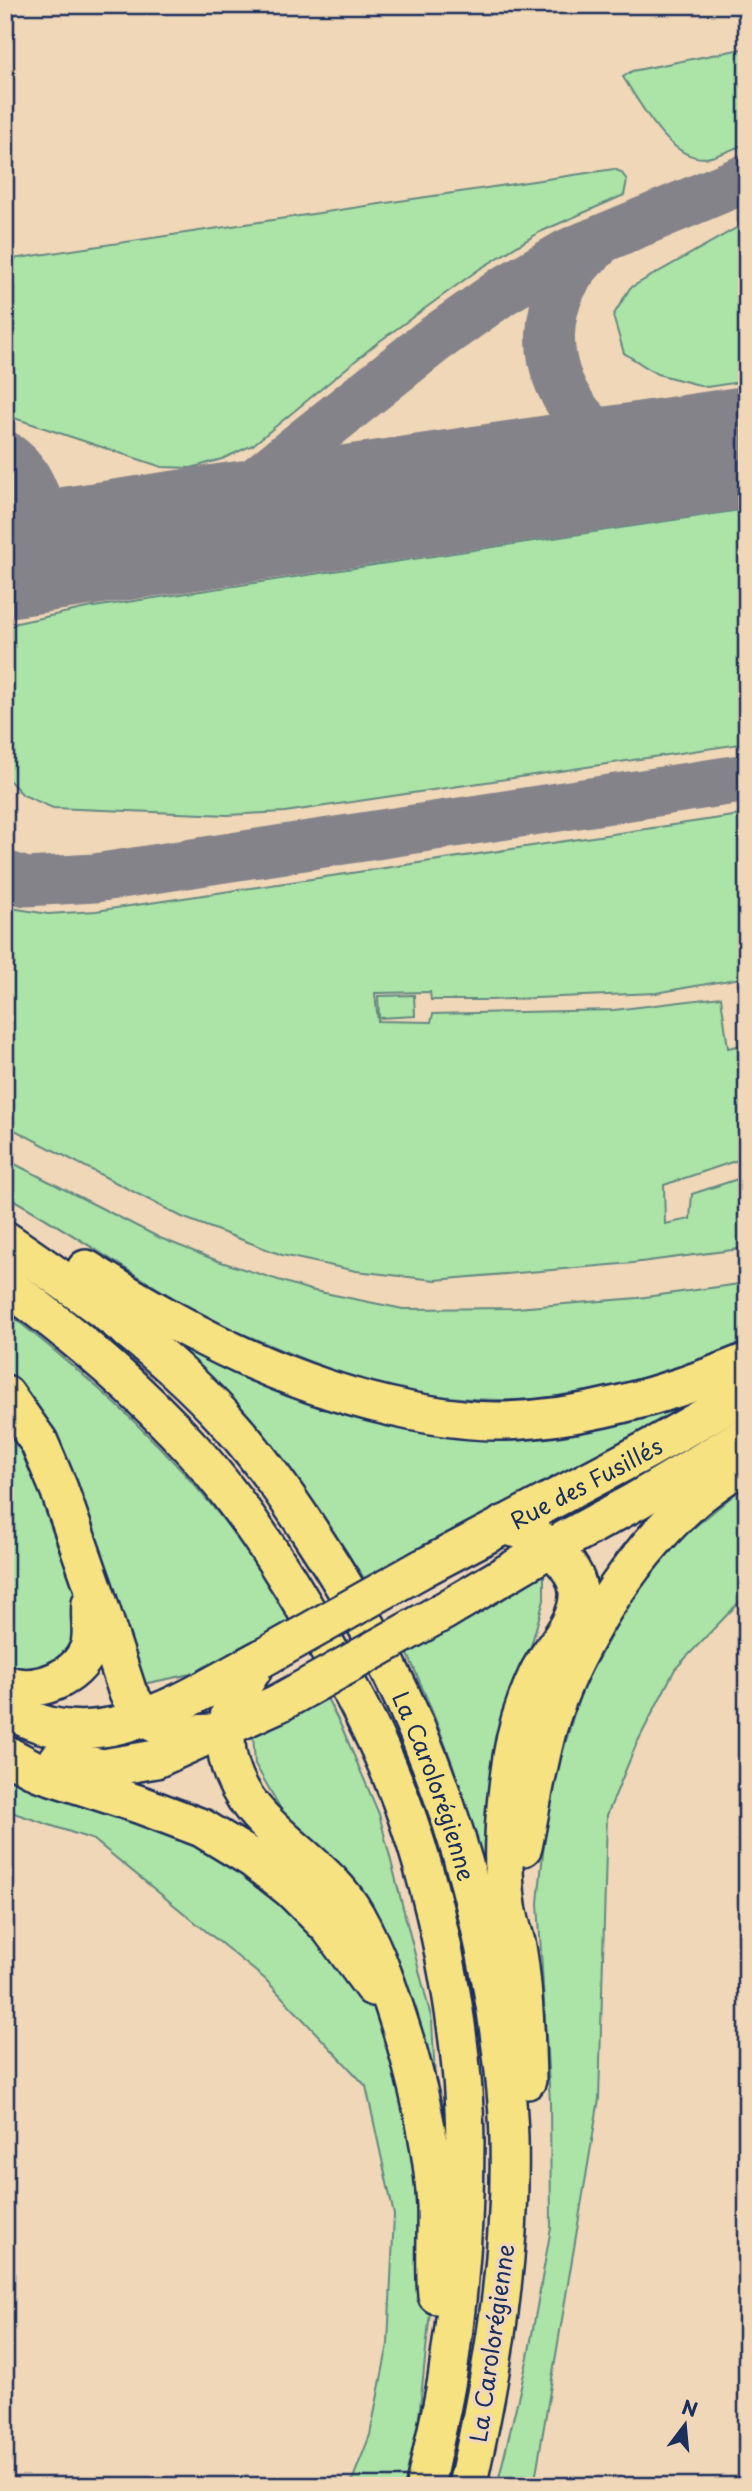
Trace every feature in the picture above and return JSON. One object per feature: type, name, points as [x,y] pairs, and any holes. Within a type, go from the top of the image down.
[{"type":"highway","points":[[5,1237],[69,1259],[161,1316],[240,1356],[316,1386],[370,1403],[445,1418],[504,1421],[564,1416],[624,1404],[676,1389],[747,1362]]},
{"type":"highway","name":"La Carolorégienne","points":[[5,1237],[89,1297],[162,1357],[227,1421],[283,1491],[335,1570],[397,1681],[418,1731],[463,1857],[486,1950],[501,2045],[509,2137],[508,2225],[501,2305],[483,2415],[467,2486]]},
{"type":"highway","name":"La Carolorégienne","points":[[5,1284],[69,1331],[135,1390],[195,1451],[250,1519],[296,1591],[360,1706],[395,1783],[427,1884],[444,1955],[458,2049],[465,2137],[464,2219],[456,2304],[446,2380],[425,2486]]},
{"type":"highway","name":"Rue des Fusillés","points":[[5,1706],[20,1716],[52,1727],[72,1729],[115,1727],[175,1706],[747,1393]]},
{"type":"highway","points":[[5,1394],[39,1442],[59,1489],[128,1693],[144,1718],[169,1730],[192,1734],[220,1730]]},
{"type":"highway","name":"Rue des Fusillés","points":[[5,1740],[53,1759],[103,1768],[156,1759],[279,1703],[550,1548],[636,1502],[747,1435]]},
{"type":"highway","points":[[517,1949],[522,1902],[522,1854],[548,1729],[571,1669],[592,1627],[649,1548],[687,1505],[747,1461]]},
{"type":"highway","points":[[483,2415],[506,2381],[527,2253],[531,2205],[526,2053],[517,1949],[507,1907],[505,1870],[506,1807],[512,1755],[521,1716],[537,1675],[567,1628],[578,1602],[579,1590],[568,1566],[550,1548],[527,1532],[503,1525]]},
{"type":"highway","points":[[5,1684],[34,1688],[55,1682],[78,1665],[89,1648],[92,1632],[90,1608],[94,1589]]},
{"type":"highway","points":[[259,1660],[237,1691],[220,1730],[237,1782],[253,1811],[324,1875],[354,1912],[391,1991],[420,2092],[428,2133],[436,2206],[435,2277],[446,2380]]},
{"type":"highway","points":[[5,1754],[39,1772],[141,1805],[201,1828],[253,1858],[291,1888],[330,1928],[373,1987],[405,2043]]},
{"type":"green space","points":[[747,48],[747,143],[711,157],[697,157],[683,152],[671,143],[648,117],[623,77],[632,71]]},
{"type":"green space","points":[[614,169],[621,172],[627,180],[624,195],[540,232],[478,270],[377,343],[253,445],[222,459],[191,468],[162,467],[5,415],[5,260]]},
{"type":"green space","points":[[747,222],[747,381],[707,387],[657,374],[624,353],[613,316],[630,288]]},
{"type":"green space","points":[[747,509],[747,743],[285,812],[228,815],[53,808],[23,795],[5,776],[5,629],[17,623],[87,608]]},
{"type":"green space","points":[[747,814],[747,977],[656,993],[431,1000],[430,992],[375,993],[378,1021],[431,1022],[433,1014],[614,1010],[721,997],[728,1048],[747,1044],[747,1157],[664,1185],[665,1224],[690,1219],[692,1194],[747,1176],[747,1248],[633,1263],[435,1280],[356,1271],[282,1255],[182,1217],[5,1125],[5,907],[48,914],[96,911]]},
{"type":"green space","points":[[414,995],[415,1016],[379,1018],[378,996]]},
{"type":"green space","points":[[5,1159],[160,1238],[218,1261],[310,1290],[403,1309],[516,1308],[638,1298],[747,1283],[747,1342],[643,1382],[567,1397],[469,1399],[406,1391],[376,1384],[321,1366],[230,1329],[164,1293],[5,1195]]},
{"type":"green space","points":[[5,1311],[102,1391],[161,1448],[216,1510],[249,1554],[293,1626],[211,1670],[138,1685],[23,1396],[5,1374]]},
{"type":"green space","points":[[183,1341],[246,1370],[572,1428],[645,1418],[747,1377],[365,1579],[258,1429],[179,1347]]},
{"type":"green space","points":[[5,1420],[24,1447],[92,1583],[71,1655],[52,1673],[5,1674]]},
{"type":"green space","points":[[747,1484],[747,1594],[675,1669],[636,1745],[607,1815],[599,2099],[534,2486],[497,2486],[528,2357],[551,2228],[550,2102],[538,1903],[548,1803],[581,1690],[635,1592],[685,1535]]},
{"type":"green space","points":[[544,1576],[544,1600],[527,1660],[490,1885],[482,1874],[473,1829],[451,1759],[404,1645],[502,1591]]},
{"type":"green space","points":[[324,1692],[379,1814],[432,2021],[435,2078],[255,1764],[253,1733]]},
{"type":"green space","points":[[5,1758],[299,1887],[394,2024],[435,2264],[415,2455],[407,2486],[350,2486],[370,2435],[388,2344],[394,2215],[366,2086],[265,1979],[94,1840],[5,1810]]},
{"type":"taxiway","points":[[5,455],[26,476],[49,521],[72,538],[89,541],[122,539],[205,522],[431,342],[503,291],[570,252],[747,178]]},
{"type":"taxiway","points":[[594,247],[576,266],[562,287],[550,334],[552,359],[559,382],[571,405],[598,433],[635,450],[668,454],[725,450]]},
{"type":"taxiway","points":[[5,588],[39,558],[60,549]]},
{"type":"taxiway","points":[[5,875],[26,882],[95,878],[747,778]]},
{"type":"runway","points":[[5,557],[747,447]]}]
